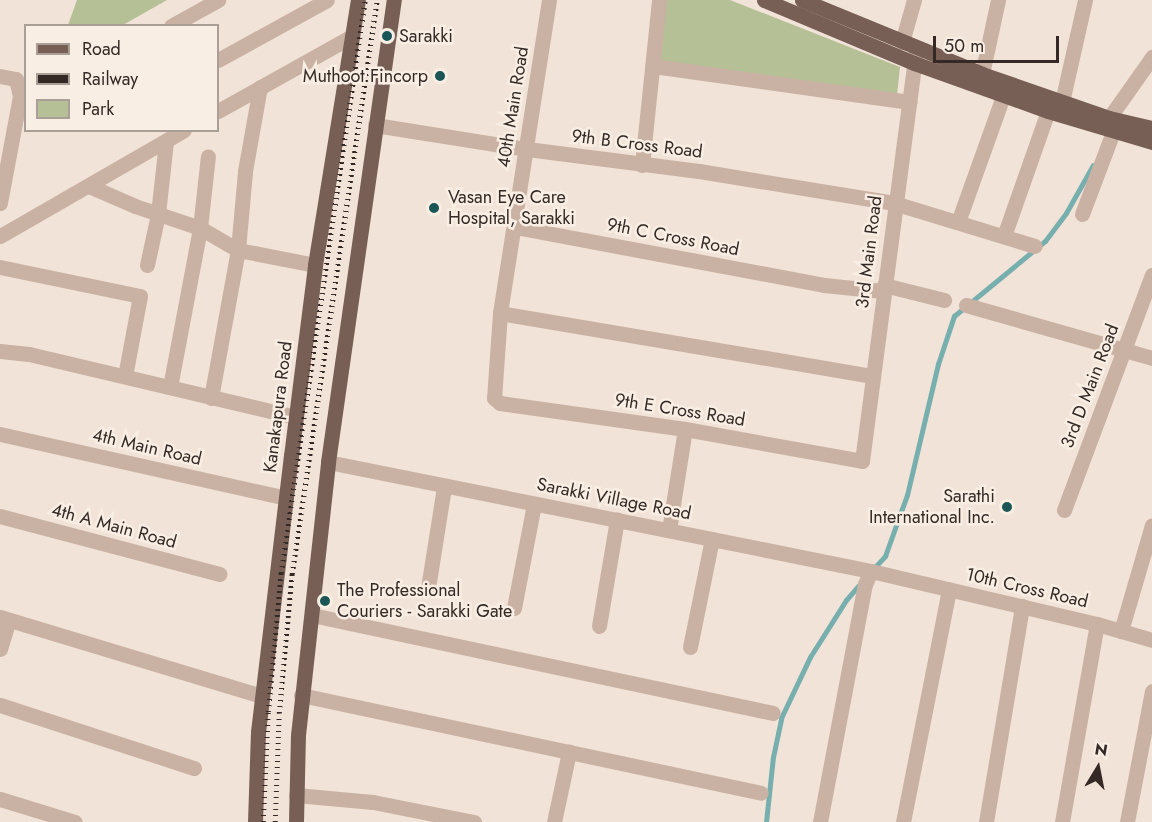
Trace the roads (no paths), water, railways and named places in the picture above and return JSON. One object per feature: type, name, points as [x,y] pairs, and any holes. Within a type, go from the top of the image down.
[{"type":"main road","name":"Kanakapura Road","points":[[255,822],[258,732],[315,265],[358,0]]},
{"type":"main road","points":[[296,822],[301,695],[328,462],[394,0]]},
{"type":"main road","points":[[764,0],[914,63],[1048,111],[1111,125],[1152,128]]},
{"type":"main road","points":[[802,0],[832,6],[909,44],[982,74],[1062,102],[1152,142]]},
{"type":"street","points":[[175,24],[218,0]]},
{"type":"street","points":[[219,59],[327,0]]},
{"type":"street","name":"40th Main Road","points":[[494,398],[500,313],[549,0]]},
{"type":"street","points":[[642,165],[659,0]]},
{"type":"street","name":"3rd Main Road","points":[[862,461],[914,63],[909,44],[914,0]]},
{"type":"street","points":[[982,74],[998,0]]},
{"type":"street","points":[[1062,102],[1086,0]]},
{"type":"street","points":[[219,110],[352,36]]},
{"type":"street","points":[[1082,214],[1111,125],[1152,57]]},
{"type":"street","points":[[653,66],[909,102]]},
{"type":"street","points":[[0,76],[16,79],[23,97],[0,203]]},
{"type":"street","points":[[211,398],[238,250],[245,171],[260,87]]},
{"type":"street","points":[[958,222],[1003,96]]},
{"type":"street","points":[[1004,236],[1048,111]]},
{"type":"street","name":"9th B Cross Road","points":[[375,125],[527,149],[699,171],[894,203],[1035,246]]},
{"type":"street","points":[[0,236],[181,132]]},
{"type":"street","points":[[147,265],[158,214],[166,141]]},
{"type":"street","points":[[170,387],[200,228],[208,156]]},
{"type":"street","points":[[88,186],[200,228],[238,250],[315,265]]},
{"type":"street","name":"9th C Cross Road","points":[[515,227],[824,285],[884,288],[944,300]]},
{"type":"street","points":[[0,267],[140,297],[125,376]]},
{"type":"street","name":"3rd D Main Road","points":[[1064,510],[1126,350],[1152,275]]},
{"type":"street","points":[[966,305],[1152,358]]},
{"type":"street","points":[[500,313],[873,376]]},
{"type":"street","points":[[0,351],[29,354],[296,417]]},
{"type":"street","name":"9th E Cross Road","points":[[494,398],[500,403],[685,429],[862,461]]},
{"type":"street","points":[[669,530],[685,429]]},
{"type":"street","name":"4th Main Road","points":[[0,434],[286,498]]},
{"type":"street","name":"Sarakki Village Road","points":[[328,462],[892,576]]},
{"type":"street","points":[[428,588],[444,487]]},
{"type":"street","points":[[514,608],[534,504]]},
{"type":"street","name":"4th A Main Road","points":[[0,516],[219,574]]},
{"type":"street","points":[[599,626],[617,520]]},
{"type":"street","points":[[1121,631],[1152,525]]},
{"type":"street","points":[[690,646],[712,538]]},
{"type":"street","points":[[820,822],[865,584],[871,571]]},
{"type":"street","name":"10th Cross Road","points":[[892,576],[1097,624],[1152,640]]},
{"type":"street","points":[[903,822],[949,589]]},
{"type":"street","points":[[986,822],[1022,606]]},
{"type":"street","points":[[312,615],[773,713]]},
{"type":"street","points":[[0,649],[4,619],[262,696]]},
{"type":"street","points":[[1062,822],[1097,624]]},
{"type":"street","points":[[1127,822],[1145,765],[1152,691]]},
{"type":"street","points":[[301,695],[761,793]]},
{"type":"street","points":[[0,705],[194,768]]},
{"type":"street","points":[[554,822],[569,752]]},
{"type":"street","points":[[297,795],[373,802],[474,822]]},
{"type":"street","points":[[0,799],[75,822]]},
{"type":"waterway","points":[[873,569],[885,556],[907,495],[938,364],[954,316],[1045,241],[1066,213],[1093,165]]},
{"type":"waterway","points":[[766,822],[773,757],[781,718],[810,657],[846,600],[861,583]]},
{"type":"railway","points":[[263,822],[268,712],[281,573],[365,0]]},
{"type":"railway","points":[[275,822],[279,713],[292,574],[377,0]]},
{"type":"place","name":"Sarakki","points":[[387,36]]},
{"type":"place","name":"Muthoot Fincorp","points":[[440,76]]},
{"type":"place","name":"Vasan Eye Care Hospital, Sarakki","points":[[434,208]]},
{"type":"place","name":"Sarathi International Inc.","points":[[1007,507]]},
{"type":"place","name":"The Professional Couriers - Sarakki Gate","points":[[325,601]]}]
